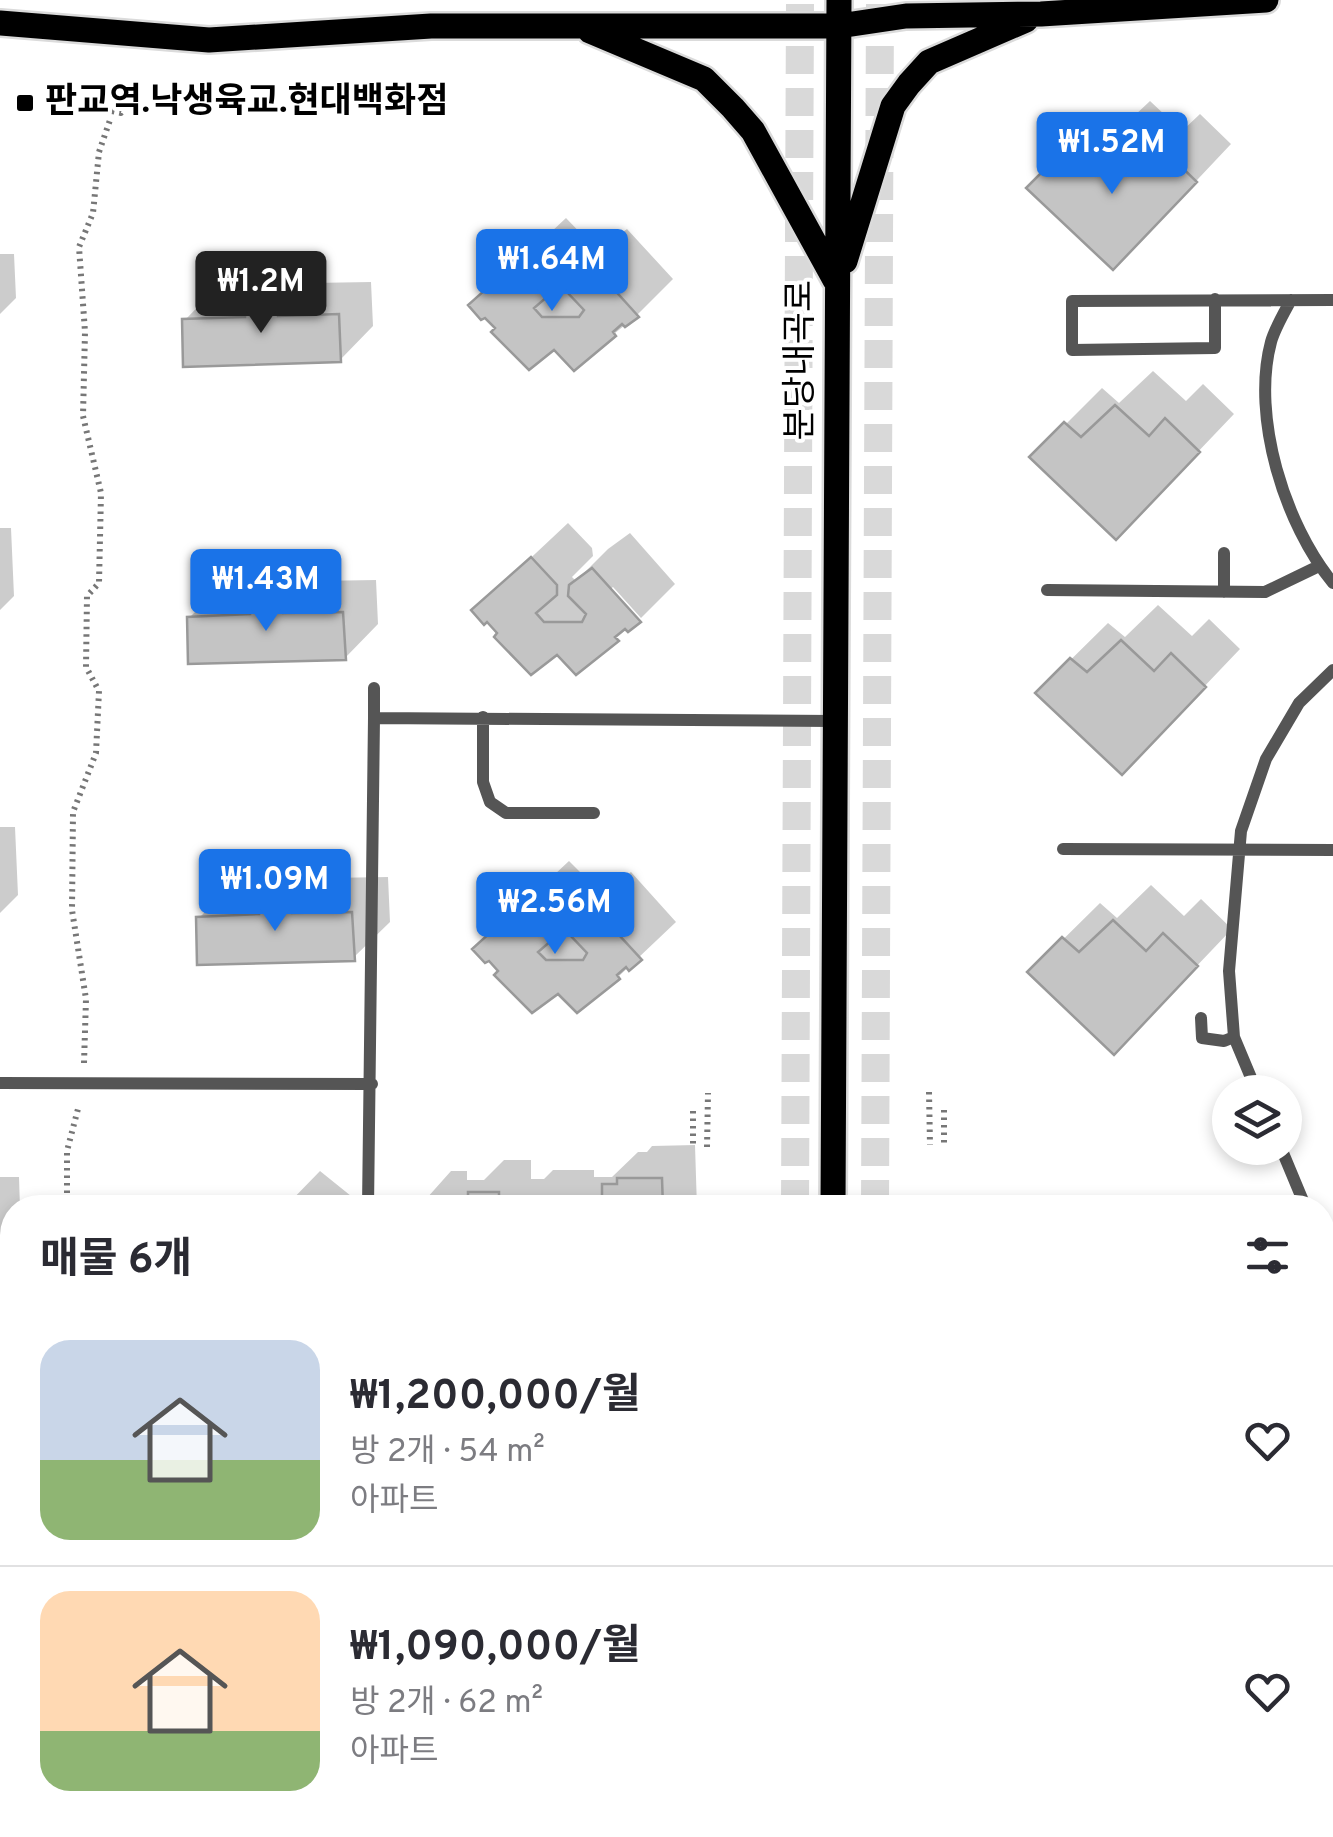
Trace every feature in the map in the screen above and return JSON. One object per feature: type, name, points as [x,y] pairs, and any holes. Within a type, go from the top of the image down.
[{"type":"main road","points":[[0,23],[209,40],[430,26],[580,26],[839,13],[1041,14],[1266,0]]},
{"type":"main road","name":"분당내곡로","points":[[832,1195],[839,13]]},
{"type":"main road","points":[[837,285],[893,106],[908,84],[929,62],[1041,14]]},
{"type":"main road","points":[[580,26],[704,79],[733,108],[753,131],[837,285]]},
{"type":"lane","points":[[1215,298],[1215,348],[1072,350],[1072,301],[1215,298],[1333,300]]},
{"type":"lane","points":[[1290,300],[1271,342],[1269,437],[1280,485],[1301,535],[1333,583]]},
{"type":"lane","points":[[1224,553],[1224,592]]},
{"type":"lane","points":[[1047,590],[1265,592],[1319,566]]},
{"type":"lane","points":[[1249,1075],[1234,1037],[1229,971],[1241,831],[1266,759],[1300,702],[1333,670]]},
{"type":"lane","points":[[368,1195],[374,688]]},
{"type":"lane","points":[[374,718],[834,720]]},
{"type":"lane","points":[[484,718],[484,782],[490,802],[506,813],[594,813]]},
{"type":"lane","points":[[1063,849],[1333,850]]},
{"type":"lane","points":[[1201,1018],[1202,1038],[1224,1041],[1234,1037]]},
{"type":"lane","points":[[0,1083],[372,1084]]},
{"type":"lane","points":[[1289,1165],[1301,1195]]},
{"type":"path","points":[[67,1195],[67,1151],[84,1085],[86,999],[72,910],[73,812],[96,753],[99,691],[86,666],[87,596],[99,584],[102,494],[83,416],[85,332],[79,247],[93,213],[99,152],[111,116],[131,103]]},
{"type":"path","points":[[929,1092],[930,1145]]},
{"type":"path","points":[[708,1094],[708,1147]]},
{"type":"path","points":[[944,1110],[944,1145]]},
{"type":"path","points":[[694,1111],[694,1147]]},
{"type":"building","points":[[1112,135],[1145,166],[1162,148],[1197,182],[1113,270],[1026,188],[1061,153],[1078,168]]},
{"type":"building","points":[[528,252],[555,280],[555,290],[534,308],[542,317],[579,317],[584,310],[566,291],[566,280],[590,263],[639,317],[625,327],[622,324],[613,332],[616,336],[574,371],[554,350],[529,370],[491,332],[495,328],[468,305]]},
{"type":"building","points":[[277,286],[278,316],[339,314],[341,362],[183,367],[182,319],[245,317],[245,287]]},
{"type":"building","points":[[1115,405],[1149,436],[1165,418],[1200,452],[1116,540],[1029,457],[1064,422],[1081,437]]},
{"type":"building","points":[[531,557],[557,585],[557,595],[536,613],[544,622],[582,622],[586,614],[568,596],[569,585],[592,568],[641,622],[615,637],[619,641],[576,675],[557,655],[531,675],[494,637],[497,633],[487,622],[484,625],[471,610]]},
{"type":"building","points":[[281,584],[283,613],[343,612],[346,660],[188,664],[187,617],[250,614],[250,585]]},
{"type":"building","points":[[1121,640],[1154,671],[1171,653],[1206,687],[1122,775],[1035,693],[1070,658],[1087,672]]},
{"type":"building","points":[[291,884],[292,913],[352,912],[355,961],[197,965],[196,917],[259,914],[259,885]]},
{"type":"building","points":[[532,895],[558,923],[559,934],[538,952],[546,960],[583,960],[587,953],[569,934],[570,923],[593,907],[642,960],[629,971],[626,967],[617,975],[620,979],[577,1013],[558,994],[532,1013],[494,975],[498,971],[489,961],[485,963],[472,949]]},
{"type":"building","points":[[1113,920],[1146,951],[1163,933],[1198,966],[1114,1055],[1027,972],[1062,937],[1079,952]]},
{"type":"building","points":[[617,1178],[662,1178],[663,1195],[602,1195],[602,1184],[617,1184]]},
{"type":"building","points":[[468,1192],[499,1192],[499,1195]]},
{"type":"tunnel","points":[[795,1195],[800,0]]},
{"type":"tunnel","points":[[875,1195],[880,0]]},
{"type":"place","name":"판교역.낙생육교.현대백화점","points":[[25,103]]}]
